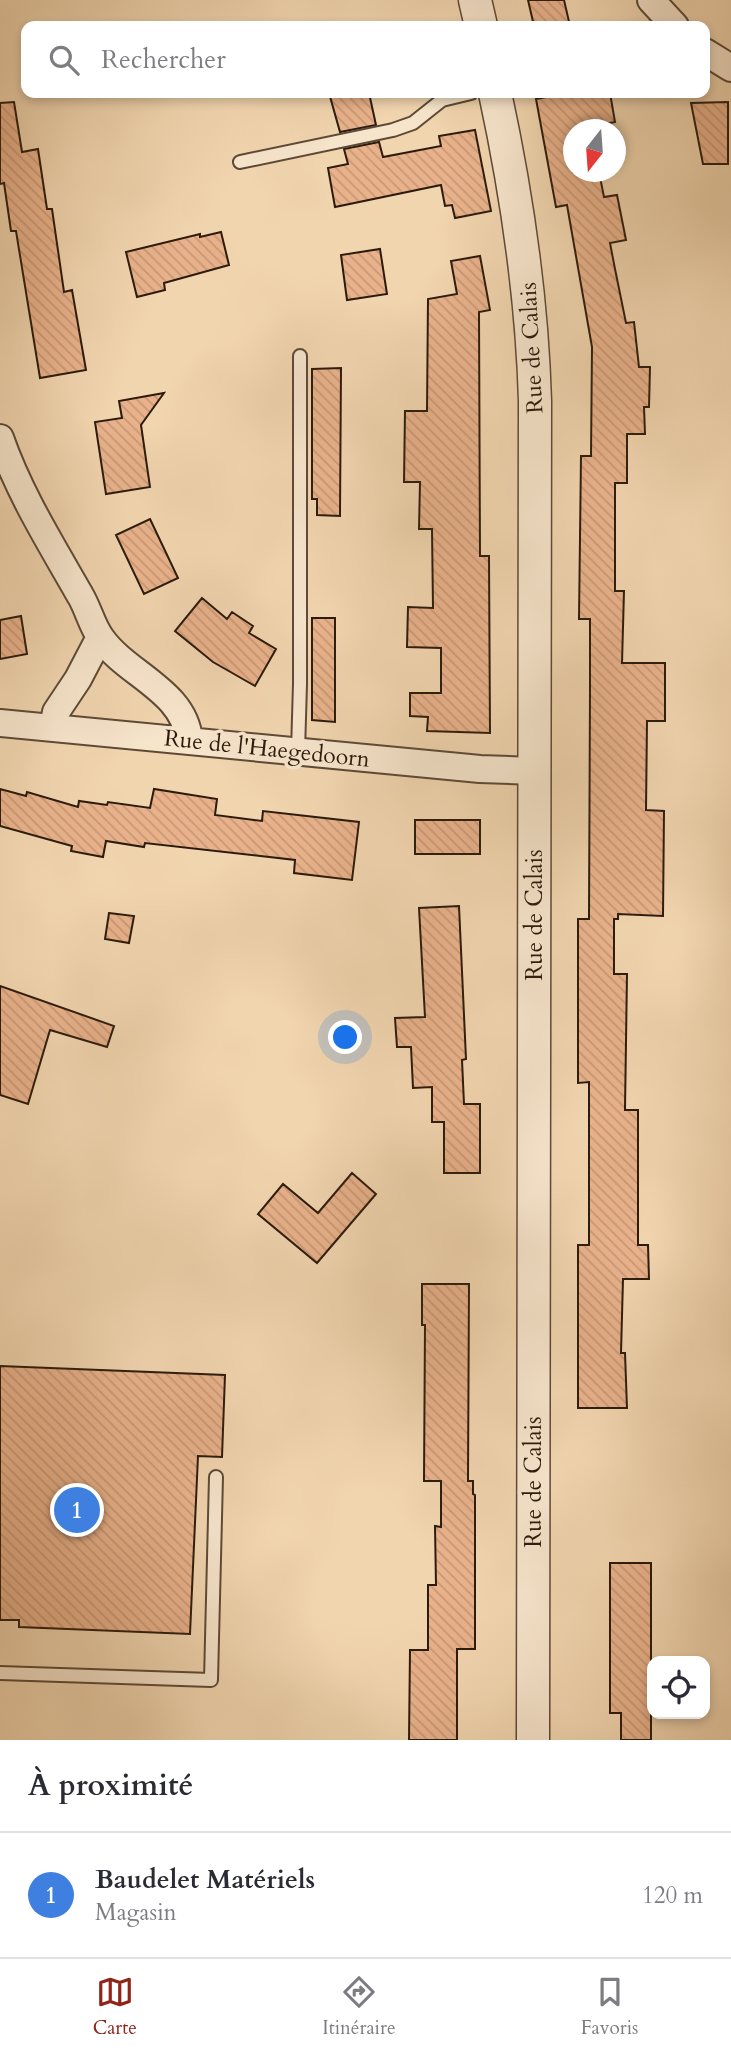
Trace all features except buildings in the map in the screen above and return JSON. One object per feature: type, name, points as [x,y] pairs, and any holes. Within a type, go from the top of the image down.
[{"type":"street","points":[[475,0],[480,21]]},
{"type":"street","points":[[651,0],[670,21]]},
{"type":"street","points":[[710,55],[731,68]]},
{"type":"street","name":"Rue de Calais","points":[[496,98],[519,216],[532,335],[535,401],[533,1740]]},
{"type":"street","points":[[0,438],[23,492],[83,599],[100,637],[136,673],[178,708],[188,726],[189,740]]},
{"type":"street","points":[[53,728],[56,712],[100,637]]},
{"type":"street","name":"Rue de l'Haegedoorn","points":[[0,723],[480,769],[534,771]]},
{"type":"lane","points":[[240,162],[393,130],[413,122],[442,100],[450,98]]},
{"type":"lane","points":[[298,751],[300,356]]},
{"type":"lane","points":[[0,1673],[211,1681],[216,1477]]},
{"type":"place","name":"Baudelet Matériels","points":[[77,1510]]}]
